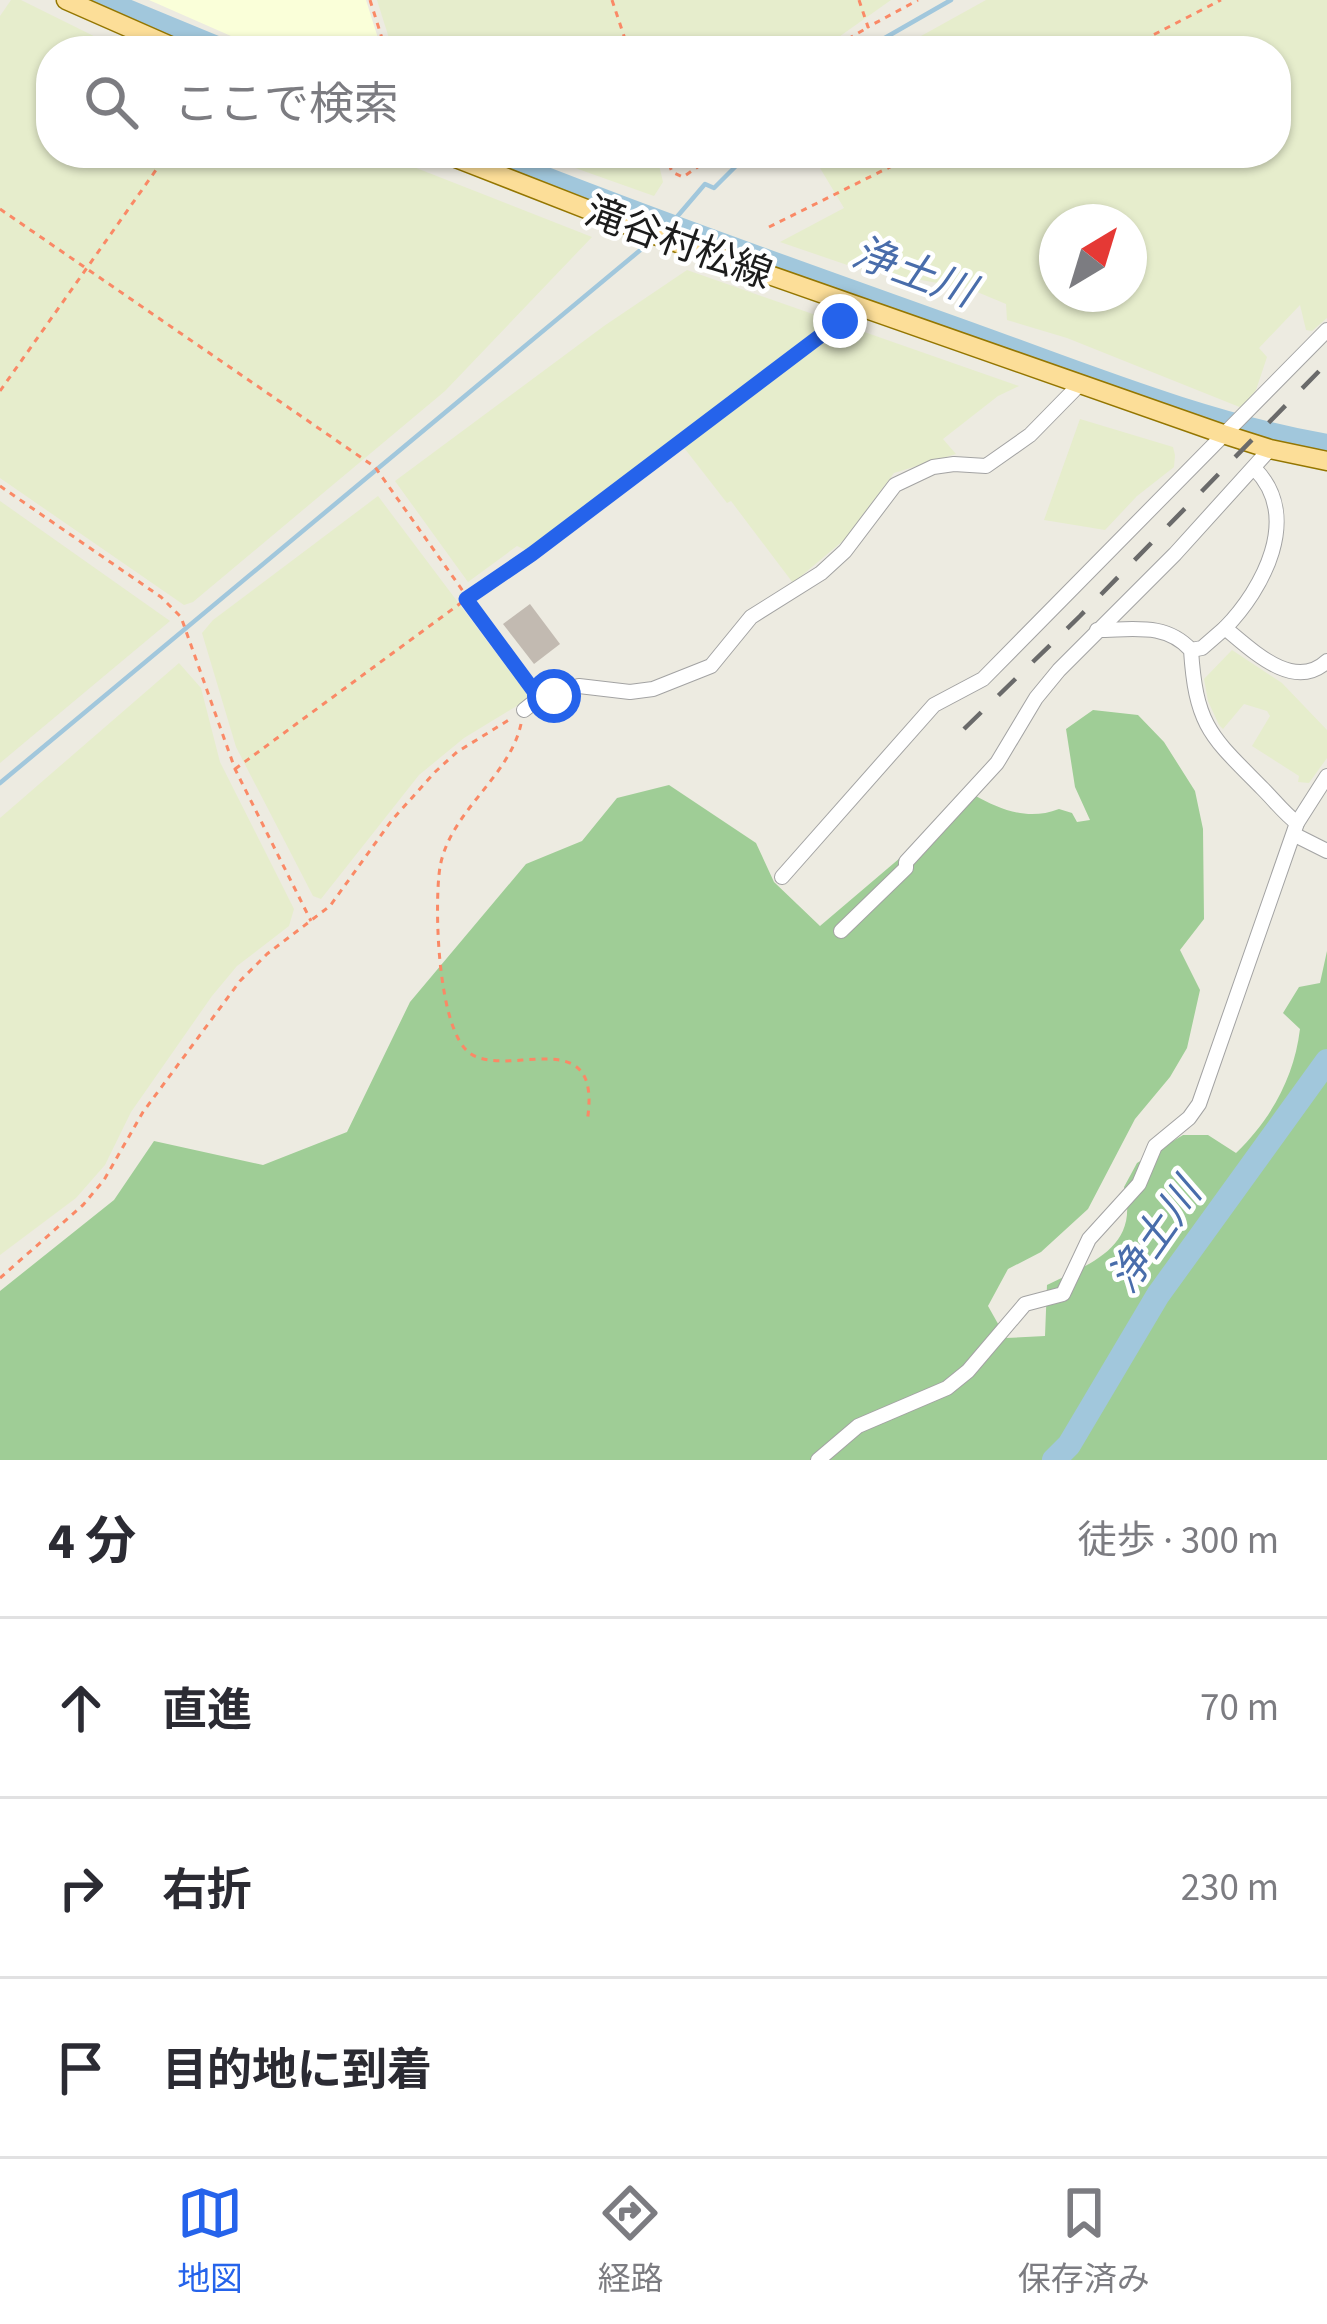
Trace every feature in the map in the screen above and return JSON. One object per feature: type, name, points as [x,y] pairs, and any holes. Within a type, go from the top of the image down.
[{"type":"main road","points":[[66,0],[148,36]]},
{"type":"main road","name":"滝谷村松線","points":[[482,168],[671,241],[1223,434],[1327,461]]},
{"type":"street","points":[[782,877],[934,705],[983,679],[1327,330]]},
{"type":"street","points":[[524,710],[539,698],[578,686],[630,692],[653,689],[711,666],[751,617],[845,551],[895,485],[933,467],[986,466],[1030,435],[1081,383]]},
{"type":"street","points":[[842,931],[906,868],[997,763],[1036,698],[1270,449]]},
{"type":"street","points":[[1191,650],[1202,648],[1225,628],[1257,591],[1272,550],[1274,511],[1268,487],[1255,469]]},
{"type":"street","points":[[1225,628],[1285,670],[1303,674],[1327,661]]},
{"type":"street","points":[[1097,630],[1170,632],[1191,650],[1194,690],[1206,727],[1226,756],[1296,829],[1327,851]]},
{"type":"street","points":[[818,1460],[858,1426],[958,1380],[1024,1304],[1063,1294],[1089,1239],[1139,1184],[1155,1146],[1199,1104],[1296,829],[1327,776]]},
{"type":"path","points":[[370,0],[381,36]]},
{"type":"path","points":[[612,0],[623,36]]},
{"type":"path","points":[[859,0],[868,27]]},
{"type":"path","points":[[853,36],[918,0]]},
{"type":"path","points":[[1152,36],[1221,0]]},
{"type":"path","points":[[0,391],[157,168]]},
{"type":"path","points":[[671,168],[683,177],[696,168]]},
{"type":"path","points":[[769,227],[888,168]]},
{"type":"path","points":[[0,209],[375,467],[539,698]]},
{"type":"path","points":[[235,769],[831,331],[847,301]]},
{"type":"path","points":[[0,486],[161,597],[181,617],[235,769],[312,922]]},
{"type":"path","points":[[0,1278],[83,1205],[104,1180],[143,1112],[240,980],[331,906],[392,820],[435,772],[457,752],[524,710]]},
{"type":"path","points":[[524,710],[517,741],[456,826],[440,863],[441,988],[456,1036],[473,1055],[490,1060],[556,1058],[568,1062],[588,1089],[587,1121]]},
{"type":"shaded area","points":[[11,0],[21,0],[94,36],[36,36],[36,168],[416,168],[592,237],[445,391],[184,605],[0,478],[0,16]]},
{"type":"shaded area","points":[[149,0],[366,0],[377,36],[231,36]]},
{"type":"shaded area","points":[[377,0],[891,0],[840,36],[388,36]]},
{"type":"shaded area","points":[[986,0],[1327,0],[1327,318],[1312,331],[1306,330],[1300,305],[1259,348],[1267,357],[1256,390],[1242,408],[1067,338],[1007,320],[1006,304],[970,289],[856,268],[780,242],[844,208],[820,168],[1291,168],[1291,36],[921,36]]},
{"type":"shaded area","points":[[575,168],[660,168],[663,182],[654,196]]},
{"type":"shaded area","points":[[687,270],[1019,386],[998,396],[943,439],[956,454],[894,473],[844,540],[793,583],[678,440],[528,551],[517,546],[468,582],[395,481]]},
{"type":"shaded area","points":[[1080,419],[1173,447],[1175,455],[1174,467],[1105,530],[1044,520]]},
{"type":"shaded area","points":[[378,496],[530,698],[464,738],[419,775],[321,899],[313,896],[236,747],[202,633]]},
{"type":"shaded area","points":[[0,501],[170,621],[0,763]]},
{"type":"shaded area","points":[[1232,650],[1282,683],[1327,730],[1327,758],[1309,783],[1298,782],[1299,776],[1252,746],[1270,716],[1267,711],[1244,704],[1223,729],[1219,725],[1204,679]]},
{"type":"shaded area","points":[[179,663],[201,688],[220,762],[294,909],[289,926],[237,966],[212,996],[131,1112],[105,1165],[76,1198],[0,1255],[0,818]]},
{"type":"green space","points":[[1093,710],[1138,715],[1164,742],[1195,791],[1203,829],[1204,919],[1180,950],[1200,990],[1187,1048],[1135,1119],[1088,1209],[1041,1252],[1008,1269],[988,1306],[1006,1338],[1045,1336],[1047,1285],[1096,1260],[1119,1238],[1127,1207],[1124,1187],[1137,1163],[1183,1135],[1208,1135],[1236,1153],[1249,1140],[1279,1097],[1292,1064],[1300,1029],[1283,1013],[1299,987],[1320,983],[1327,951],[1327,1460],[0,1460],[0,1291],[114,1200],[154,1141],[263,1165],[347,1132],[410,1002],[526,864],[582,841],[617,798],[669,785],[756,843],[774,882],[820,926],[974,795],[1015,812],[1059,809],[1072,813],[1077,822],[1090,820],[1075,787],[1066,729]]},
{"type":"building","points":[[530,604],[560,644],[534,664],[503,624]]},
{"type":"waterway","name":"浄土川","points":[[100,0],[188,36]]},
{"type":"waterway","points":[[888,36],[951,0]]},
{"type":"waterway","name":"浄土川","points":[[519,168],[1150,399],[1327,446]]},
{"type":"waterway","points":[[664,232],[705,184],[714,188],[734,168]]},
{"type":"waterway","points":[[0,783],[650,242]]},
{"type":"waterway","name":"浄土川","points":[[1054,1460],[1069,1445],[1158,1295],[1327,1061]]},
{"type":"railway","points":[[964,729],[1327,363]]},
{"type":"route","points":[[554,696],[539,698],[466,599],[840,321]]}]
